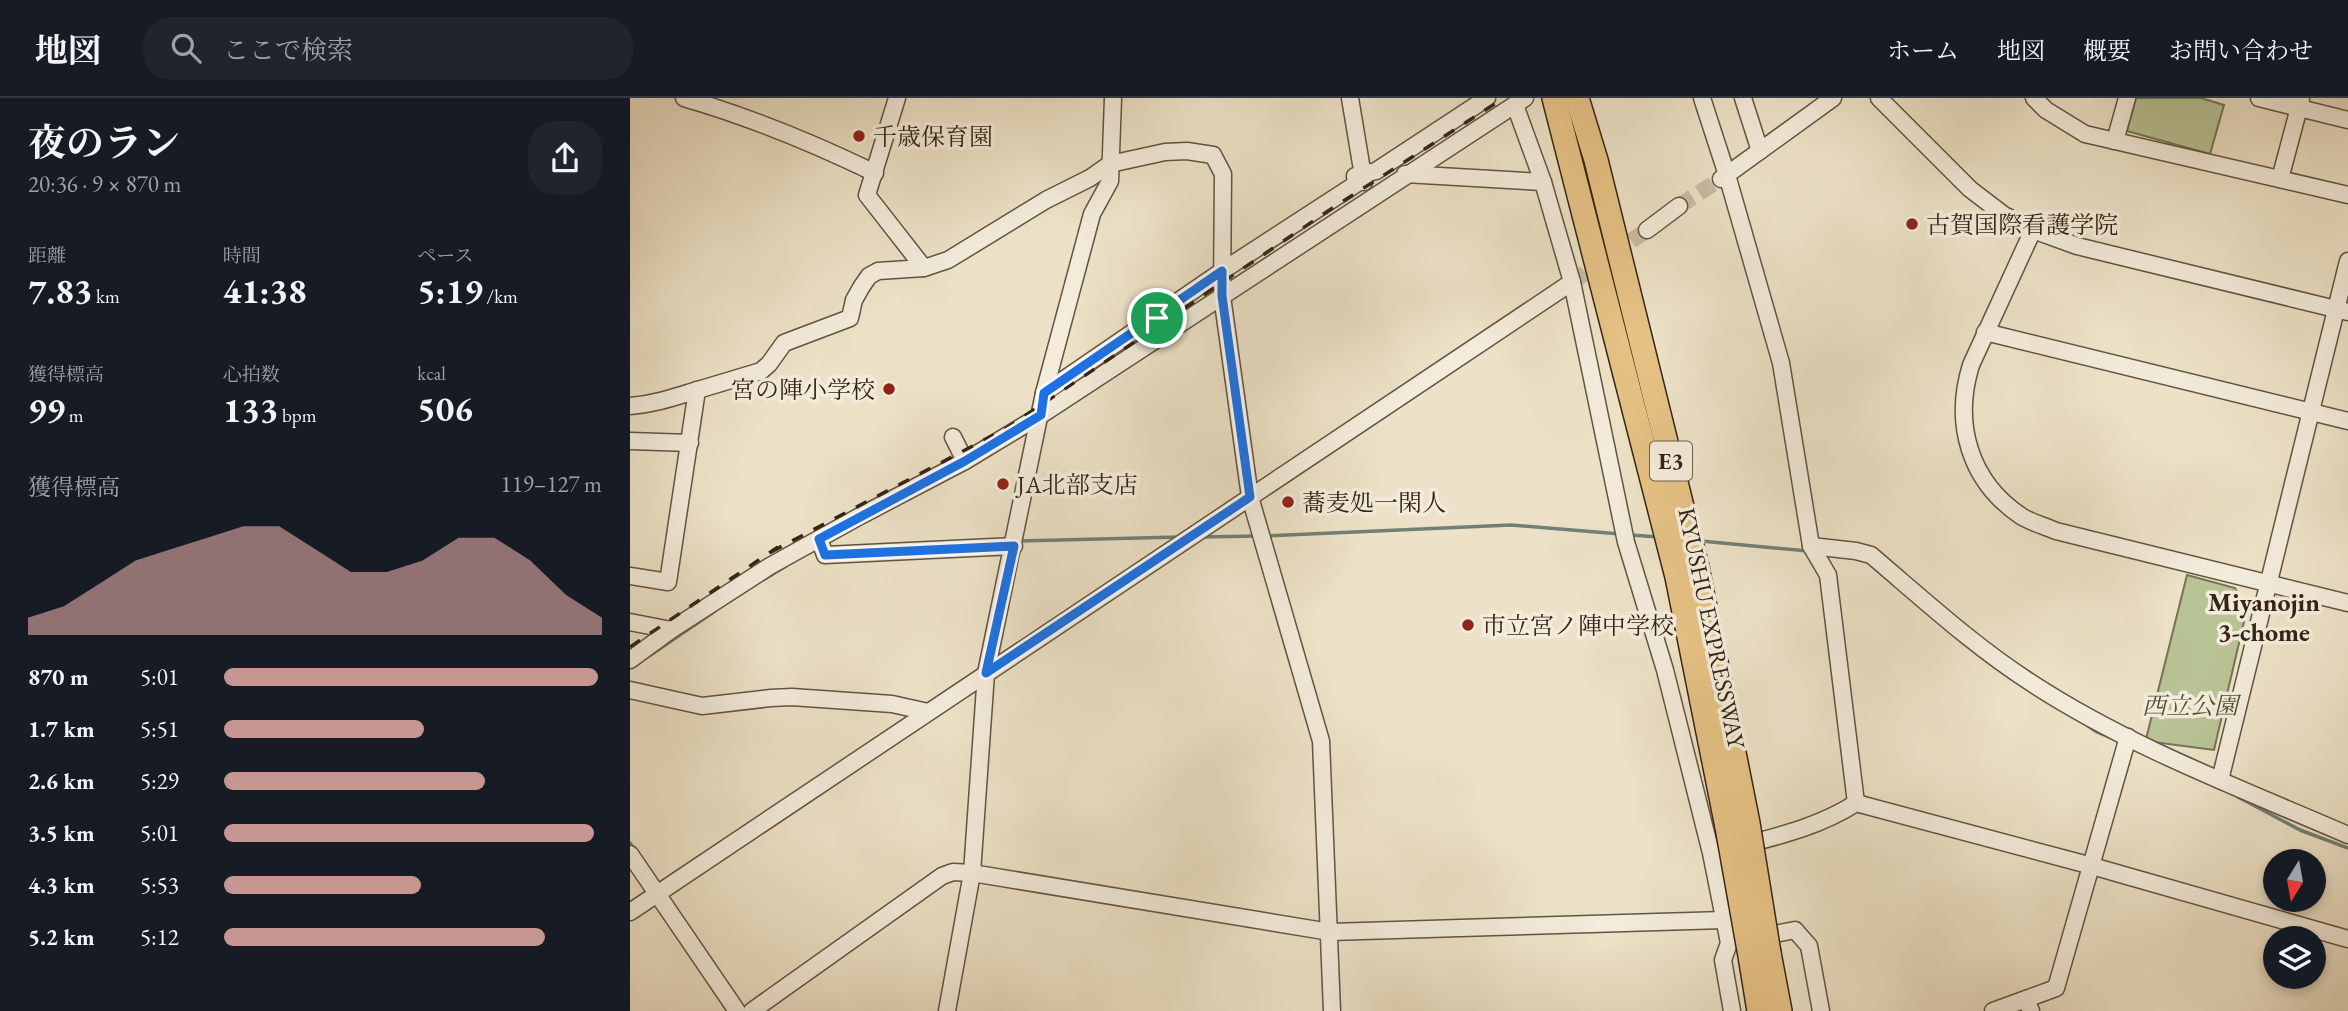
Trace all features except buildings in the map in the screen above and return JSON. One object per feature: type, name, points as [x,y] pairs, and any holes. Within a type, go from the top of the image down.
[{"type":"highway","name":"KYUSHU EXPRESSWAY","points":[[1567,102],[1737,825],[1760,954],[1780,1011]]},
{"type":"highway","name":"KYUSHU EXPRESSWAY","points":[[1759,1011],[1760,954]]},
{"type":"street","points":[[684,98],[739,113],[875,173]]},
{"type":"street","points":[[897,98],[867,195],[924,268]]},
{"type":"street","points":[[947,1011],[972,873],[986,673],[1044,393],[1092,214],[1110,181],[1114,98]]},
{"type":"street","points":[[1350,98],[1367,200]]},
{"type":"street","points":[[1044,393],[1222,271],[1356,184],[1355,176],[1376,171],[1487,98]]},
{"type":"street","points":[[1702,98],[1723,177],[1781,363],[1811,546],[1828,575],[1856,803]]},
{"type":"street","points":[[1743,98],[1760,150]]},
{"type":"street","points":[[1723,177],[1833,98]]},
{"type":"street","points":[[1879,98],[1970,189],[2004,215],[2033,230],[2077,246],[2342,311]]},
{"type":"street","points":[[2034,98],[2046,110],[2085,134],[2348,195]]},
{"type":"street","points":[[2115,141],[2127,98]]},
{"type":"street","points":[[2259,98],[2300,103],[2348,120]]},
{"type":"street","points":[[630,660],[759,573],[965,461],[1041,415],[1520,101],[1572,282],[1626,542],[1665,670],[1711,853],[1729,943],[1723,960],[1732,1011]]},
{"type":"street","points":[[2280,179],[2300,103]]},
{"type":"street","points":[[630,406],[651,405],[678,398],[761,371],[784,343],[850,318],[854,300],[869,276],[878,271],[924,268],[948,260],[1110,164],[1165,152],[1187,151],[1213,155],[1223,174],[1222,296],[1250,497],[1321,741],[1332,1011]]},
{"type":"street","points":[[1405,174],[1543,182]]},
{"type":"street","points":[[1647,230],[1679,206]]},
{"type":"street","points":[[2033,230],[1985,332],[1965,385],[1964,426],[1969,449],[1981,474],[1999,498],[2023,517],[2056,531],[2348,603]]},
{"type":"street","points":[[2220,780],[2310,412],[2342,311],[2348,261]]},
{"type":"street","points":[[630,912],[1572,282]]},
{"type":"street","points":[[1985,332],[2348,421]]},
{"type":"street","points":[[630,576],[668,582],[697,390]]},
{"type":"street","points":[[953,437],[965,461]]},
{"type":"street","points":[[630,441],[690,443]]},
{"type":"street","points":[[819,539],[825,555],[1014,546]]},
{"type":"street","points":[[1811,546],[1871,555],[1989,655],[2035,686],[2128,737],[2348,835]]},
{"type":"street","points":[[630,622],[671,630]]},
{"type":"street","points":[[630,690],[702,706],[792,698],[892,705],[928,712]]},
{"type":"street","points":[[1993,1011],[2028,1005],[2056,988],[2128,737]]},
{"type":"street","points":[[1711,853],[1778,836],[1833,818],[1856,803],[2092,866],[2348,939]]},
{"type":"street","points":[[630,854],[737,1011]]},
{"type":"street","points":[[752,1011],[942,876],[953,872],[1330,932],[1724,920]]},
{"type":"street","points":[[1729,943],[1795,930],[1810,946],[1821,1011]]},
{"type":"green space","points":[[2136,98],[2201,98],[2224,105],[2210,154],[2127,131]]},
{"type":"green space","name":"西立公園","points":[[2187,575],[2235,588],[2247,609],[2214,750],[2146,739]]},
{"type":"waterway","points":[[1267,536],[1511,525],[1620,534]]},
{"type":"waterway","points":[[1631,535],[1658,537]]},
{"type":"waterway","points":[[1201,537],[1256,536]]},
{"type":"waterway","points":[[1019,541],[1179,537]]},
{"type":"waterway","points":[[1701,541],[1808,551]]},
{"type":"waterway","points":[[763,580],[786,566]]},
{"type":"waterway","points":[[649,656],[715,611]]},
{"type":"waterway","points":[[2081,721],[2114,739]]},
{"type":"waterway","points":[[2238,797],[2300,830],[2348,848]]},
{"type":"waterway","points":[[630,843],[635,851]]},
{"type":"tunnel","points":[[1679,206],[1719,180]]},
{"type":"tunnel","points":[[1572,282],[1647,230]]},
{"type":"railway","points":[[771,552],[1007,428],[1328,211],[1504,98]]},
{"type":"railway","points":[[630,647],[778,547]]},
{"type":"place","name":"千歳保育園","points":[[859,136]]},
{"type":"place","name":"古賀国際看護学院","points":[[1912,224]]},
{"type":"place","name":"宮の陣小学校","points":[[889,389]]},
{"type":"place","name":"JA北部支店","points":[[1003,484]]},
{"type":"place","name":"蕎麦処一閑人","points":[[1288,502]]},
{"type":"place","name":"市立宮ノ陣中学校","points":[[1468,625]]},
{"type":"district","name":"Miyanojin 3-chome","points":[[2264,617]]},
{"type":"route","points":[[1222,271],[1222,296],[1250,497],[986,673],[1014,546],[825,555],[819,539],[965,461],[1041,415],[1044,393],[1157,318],[1222,271]]}]
